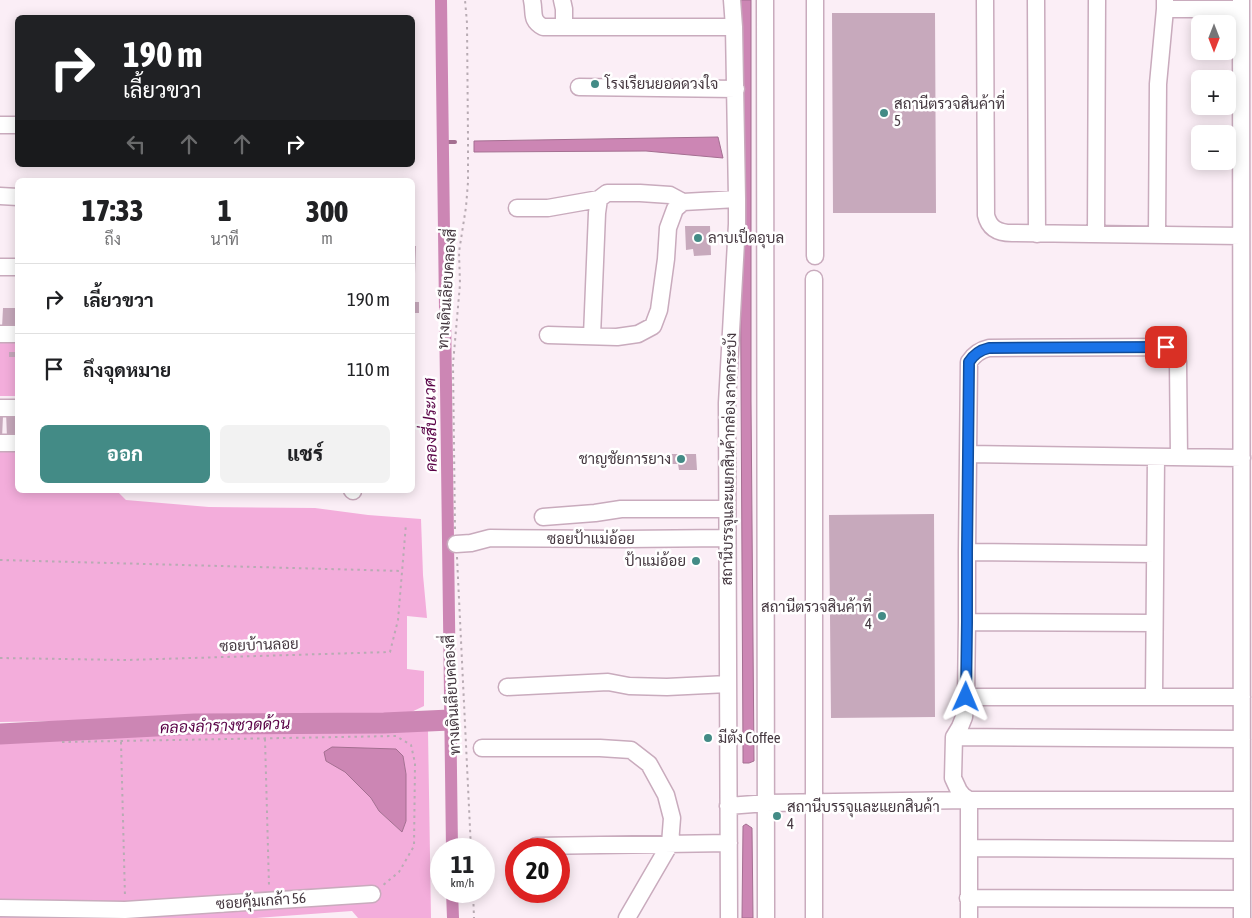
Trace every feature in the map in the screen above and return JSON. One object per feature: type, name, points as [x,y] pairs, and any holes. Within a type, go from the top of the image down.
[{"type":"street","points":[[532,0],[534,19],[538,25],[543,27],[734,27]]},
{"type":"street","points":[[562,0],[564,27]]},
{"type":"street","name":"สถานีบรรจุและแยกสินค้ากล่อง ลาดกระบัง","points":[[729,918],[727,403],[737,198],[736,89],[732,0]]},
{"type":"street","points":[[765,0],[766,918]]},
{"type":"street","points":[[815,0],[815,256]]},
{"type":"street","points":[[985,0],[986,218],[991,226],[1003,232],[1037,234],[1241,236]]},
{"type":"street","points":[[1036,0],[1037,234]]},
{"type":"street","points":[[1096,234],[1097,0]]},
{"type":"street","points":[[1157,234],[1158,84],[1165,5],[1241,5],[1247,62],[1241,236],[1242,918]]},
{"type":"street","points":[[579,87],[736,89]]},
{"type":"street","points":[[0,125],[15,125]]},
{"type":"street","points":[[517,208],[548,208],[599,198],[607,193],[670,195],[683,202],[737,198]]},
{"type":"street","points":[[0,196],[15,197]]},
{"type":"street","points":[[592,336],[596,213],[599,198]]},
{"type":"street","points":[[548,335],[617,337],[638,334],[652,326],[659,310],[668,228],[675,210],[683,202]]},
{"type":"street","points":[[0,267],[15,267]]},
{"type":"street","points":[[814,279],[814,918]]},
{"type":"street","points":[[0,334],[15,334]]},
{"type":"street","points":[[969,918],[969,800],[959,791],[953,778],[954,737],[964,717],[966,697],[969,362],[980,351],[989,348],[1166,347],[1175,354],[1178,362],[1179,457]]},
{"type":"street","points":[[0,408],[15,408]]},
{"type":"street","points":[[0,443],[15,444]]},
{"type":"street","points":[[968,454],[1242,458]]},
{"type":"street","points":[[1154,696],[1156,457]]},
{"type":"street","points":[[543,517],[569,516],[621,509],[727,509]]},
{"type":"street","name":"ซอยป้าแม่อ้อย","points":[[456,544],[472,543],[490,538],[727,538]]},
{"type":"street","points":[[967,552],[1155,554]]},
{"type":"street","points":[[967,622],[1154,623]]},
{"type":"street","points":[[507,687],[608,682],[629,686],[667,687],[728,684]]},
{"type":"street","points":[[966,697],[1242,696]]},
{"type":"street","points":[[954,737],[1242,739]]},
{"type":"street","points":[[482,748],[600,748],[631,750],[650,764],[666,795],[672,818],[670,844],[626,918]]},
{"type":"street","points":[[728,806],[766,803],[969,800],[1242,800]]},
{"type":"street","points":[[570,845],[728,843]]},
{"type":"street","points":[[969,848],[1242,850]]},
{"type":"street","name":"ซอยคุ้มเกล้า 56","points":[[2,908],[125,910],[372,894]]},
{"type":"street","points":[[968,898],[1242,898]]},
{"type":"path","name":"ทางเดินเลียบคลองสี่","points":[[465,0],[467,23],[468,182],[459,252],[460,284],[453,364],[456,544],[470,838]]},
{"type":"path","name":"ซอยบ้านลอย","points":[[0,658],[126,660],[390,652],[398,620],[406,524]]},
{"type":"path","points":[[0,560],[402,570]]},
{"type":"path","points":[[62,742],[396,736],[411,745],[416,763],[414,846],[399,872],[372,894]]},
{"type":"path","points":[[265,739],[269,900]]},
{"type":"path","points":[[121,742],[125,910]]},
{"type":"path","points":[[473,903],[474,918]]},
{"type":"shaded area","points":[[739,0],[751,0],[751,401],[754,761],[749,763],[743,763]]},
{"type":"shaded area","points":[[718,137],[723,158],[646,151],[474,152],[474,141]]},
{"type":"shaded area","points":[[0,339],[15,339],[15,396],[0,396]]},
{"type":"shaded area","points":[[0,449],[15,450],[15,493],[119,493],[126,500],[209,507],[315,508],[421,519],[427,618],[407,616],[407,669],[424,671],[424,706],[405,715],[0,722]]},
{"type":"shaded area","points":[[415,726],[428,731],[431,918],[358,918],[352,911],[256,918],[0,918],[0,738]],"holes":[[[396,749],[403,756],[406,774],[406,821],[402,832],[379,811],[371,798],[345,772]]]},
{"type":"shaded area","points":[[332,747],[396,749],[403,756],[406,774],[406,821],[402,832],[379,811],[371,798],[345,772],[326,761],[324,752]]},
{"type":"shaded area","points":[[746,824],[752,828],[753,918],[742,918],[743,826]]},
{"type":"building","name":"สถานีตรวจสินค้าที่ 5","points":[[832,13],[935,13],[936,213],[833,213]]},
{"type":"building","name":"ลาบเป็ดอุบล","points":[[685,226],[710,226],[711,255],[694,256],[693,249],[686,250]]},
{"type":"building","points":[[415,302],[419,302],[419,313],[415,313]]},
{"type":"building","points":[[3,308],[15,308],[15,328],[2,328]]},
{"type":"building","points":[[9,352],[15,352],[15,357],[9,357]]},
{"type":"building","points":[[6,411],[15,411],[15,438],[7,438]]},
{"type":"building","points":[[0,416],[3,416],[2,438],[0,438]]},
{"type":"building","name":"ชาญชัยการยาง","points":[[665,454],[696,454],[697,470],[679,470],[678,464],[665,464]]},
{"type":"building","name":"สถานีตรวจสินค้าที่ 4","points":[[934,514],[935,717],[831,718],[829,515]]},
{"type":"waterway","name":"คลองสี่ประเวศ","points":[[441,0],[452,838]]},
{"type":"waterway","points":[[443,142],[455,142]]},
{"type":"waterway","name":"คลองลำรางชวดด้วน","points":[[0,734],[195,724],[384,723],[450,720]]},
{"type":"waterway","name":"คลองสี่ประเวศ","points":[[452,903],[453,918]]},
{"type":"place","name":"โรงเรียนยอดดวงใจ","points":[[595,84]]},
{"type":"place","name":"สถานีตรวจสินค้าที่ 5","points":[[884,113]]},
{"type":"place","name":"ลาบเป็ดอุบล","points":[[698,238]]},
{"type":"place","name":"ชาญชัยการยาง","points":[[681,459]]},
{"type":"place","name":"ป้าแม่อ้อย","points":[[696,561]]},
{"type":"place","name":"สถานีตรวจสินค้าที่ 4","points":[[882,616]]},
{"type":"place","name":"มีตัง Coffee","points":[[708,738]]},
{"type":"place","name":"สถานีบรรจุและแยกสินค้า 4","points":[[777,816]]},
{"type":"route","points":[[966,697],[970,360],[983,349],[989,348],[1166,347]]}]
